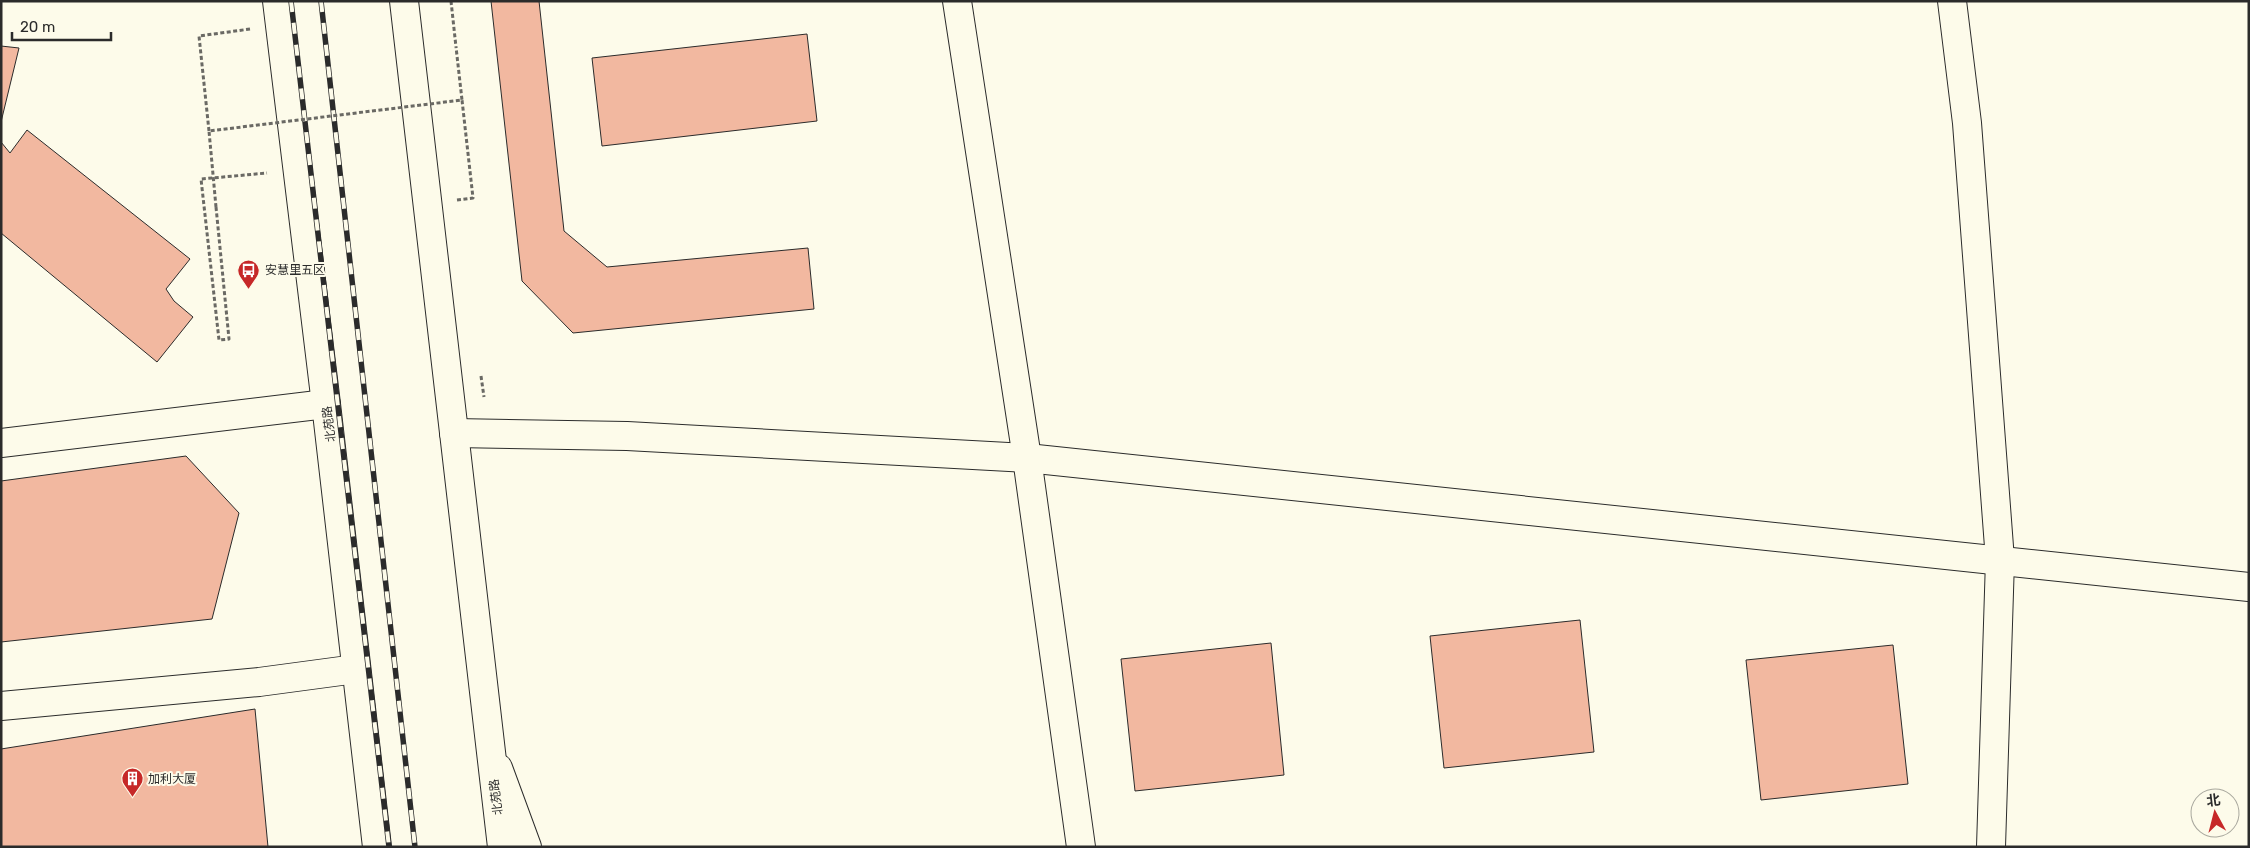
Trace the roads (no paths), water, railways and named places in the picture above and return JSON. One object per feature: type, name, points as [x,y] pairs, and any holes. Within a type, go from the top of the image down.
[{"type":"street","name":"北苑路","points":[[404,1],[502,847]]},
{"type":"street","points":[[957,1],[1027,458],[1081,847]]},
{"type":"street","points":[[1952,1],[1967,123],[2000,560],[1992,847]]},
{"type":"street","name":"北苑路","points":[[279,13],[377,847]]},
{"type":"street","points":[[1,443],[326,404]]},
{"type":"street","points":[[454,433],[627,436],[1027,458],[2249,587]]},
{"type":"street","points":[[1,706],[259,682],[356,669]]},
{"type":"street","points":[[491,749],[527,847]]},
{"type":"railway","points":[[291,1],[389,847]]},
{"type":"railway","points":[[321,1],[415,847]]},
{"type":"place","name":"安慧里五区","points":[[249,289]]},
{"type":"place","name":"加利大厦","points":[[132,798]]}]
